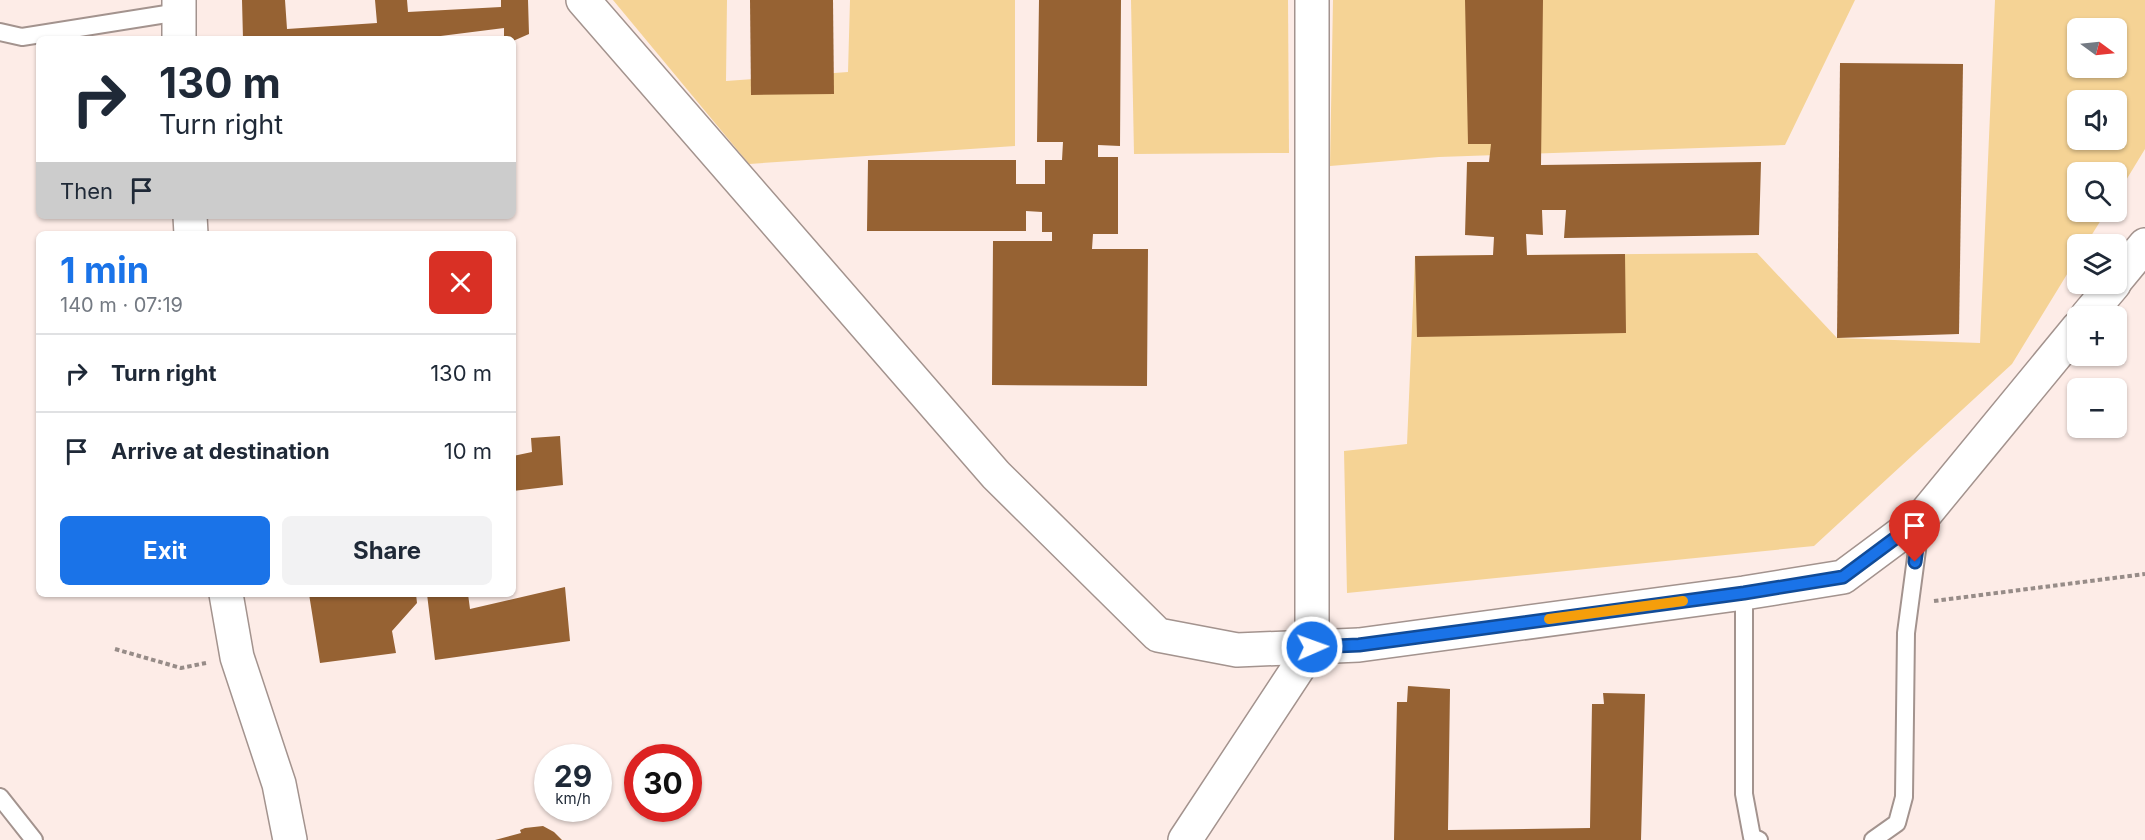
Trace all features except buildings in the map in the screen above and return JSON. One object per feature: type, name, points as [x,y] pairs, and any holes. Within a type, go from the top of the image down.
[{"type":"street","points":[[583,0],[996,475],[1158,635],[1237,650],[1359,645],[1744,593],[1843,577],[1921,519],[2067,341]]},
{"type":"street","points":[[1185,840],[1312,647],[1312,0]]},
{"type":"street","points":[[2127,267],[2145,245]]},
{"type":"street","points":[[2095,306],[2105,294]]},
{"type":"street","points":[[227,597],[237,657],[279,784],[290,840]]},
{"type":"lane","points":[[0,32],[22,37],[179,17]]},
{"type":"lane","points":[[1874,840],[1897,823],[1904,797],[1906,633],[1921,519]]},
{"type":"lane","points":[[1744,593],[1744,794],[1752,837],[1759,840]]},
{"type":"lane","points":[[0,797],[34,840]]},
{"type":"path","points":[[1910,605],[2145,574]]},
{"type":"path","points":[[115,649],[180,668],[237,657]]},
{"type":"shaded area","points":[[613,0],[727,0],[726,81],[848,72],[850,0],[1015,0],[1015,146],[749,164]]},
{"type":"shaded area","points":[[1131,0],[1288,0],[1289,153],[1134,154]]},
{"type":"shaded area","points":[[1333,0],[1855,0],[1785,145],[1439,157],[1330,166]]},
{"type":"shaded area","points":[[1995,0],[2145,0],[2145,149],[2127,179],[2127,162],[2067,162],[2067,222],[2100,222],[2092,234],[2067,234],[2067,274],[2012,364],[1814,546],[1347,593],[1344,451],[1407,444],[1415,256],[1757,253],[1837,338],[1980,343]]},
{"type":"slow traffic","points":[[1549,619],[1683,601]]},
{"type":"route","points":[[1312,647],[1359,645],[1744,593],[1843,577],[1921,519],[1915,562]]}]
